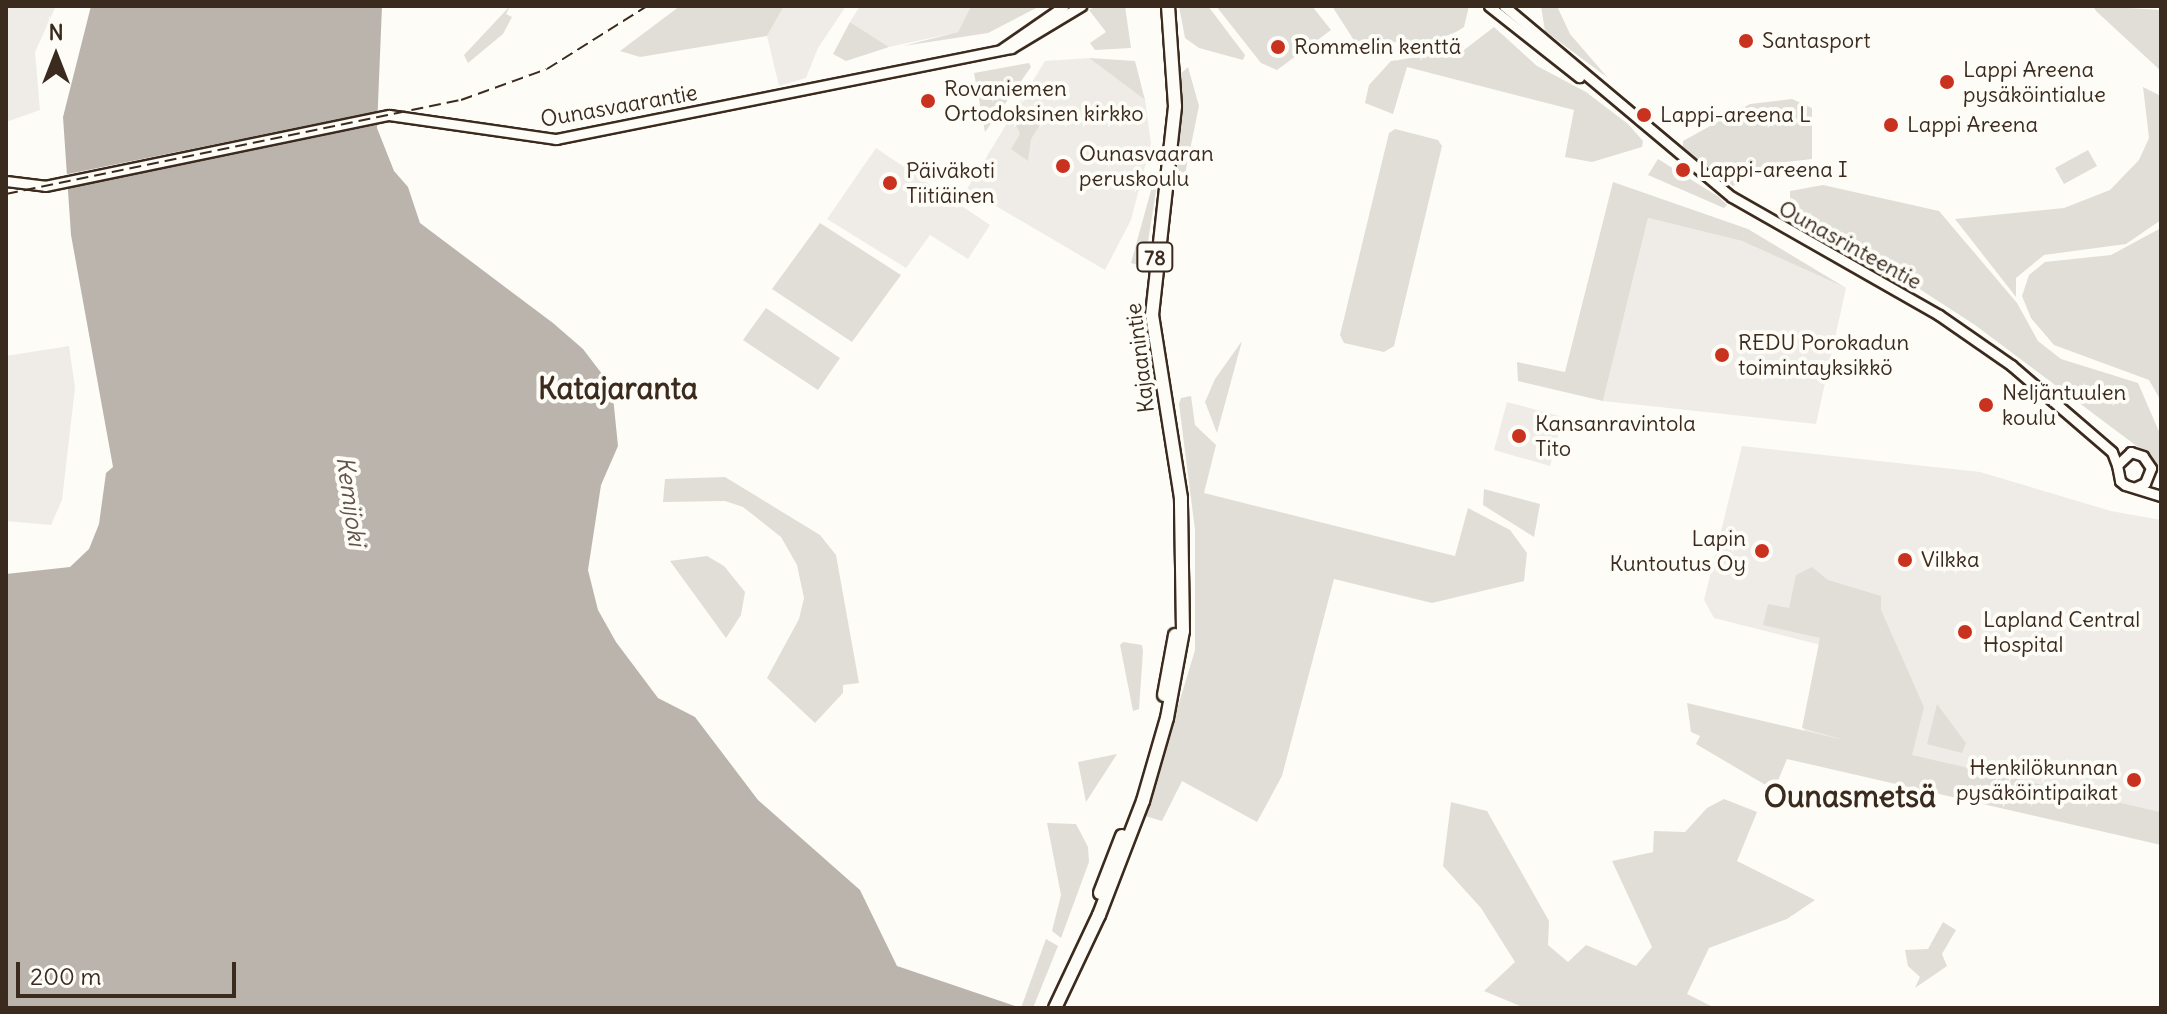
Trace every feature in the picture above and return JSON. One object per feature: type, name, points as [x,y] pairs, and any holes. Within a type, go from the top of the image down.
[{"type":"main road","name":"Kajaanintie","points":[[1159,6],[1171,131]]},
{"type":"main road","name":"Kajaanintie","points":[[1052,1008],[1105,901],[1147,787],[1179,660],[1185,580],[1181,498],[1152,315],[1175,106],[1168,6]]},
{"type":"street","name":"Ounasvaarantie","points":[[1002,49],[1064,6]]},
{"type":"street","name":"Ounasvaarantie","points":[[6,181],[45,186],[389,115],[556,139],[1002,49],[1026,42],[1081,6]]},
{"type":"street","name":"Ounasrinteentie","points":[[1489,6],[1732,197],[1939,315],[2011,365],[2112,452],[2117,465]]},
{"type":"street","name":"Ounasrinteentie","points":[[1504,6],[1589,82]]},
{"type":"street","name":"Ounasrinteentie","points":[[2094,436],[2131,452]]},
{"type":"street","points":[[2161,490],[2150,476],[2148,462],[2131,452],[2117,465],[2120,481],[2161,496]]},
{"type":"street","points":[[2136,487],[2150,476]]},
{"type":"shaded area","points":[[6,6],[56,6],[35,52],[40,110],[6,122]]},
{"type":"shaded area","points":[[510,6],[506,14],[512,17],[503,34],[468,63],[464,55]]},
{"type":"shaded area","points":[[680,6],[784,6],[767,36],[640,57],[620,51]]},
{"type":"shaded area","points":[[784,6],[846,6],[818,48],[806,78],[779,86],[767,36]]},
{"type":"shaded area","points":[[860,6],[971,6],[958,32],[889,47],[850,22]]},
{"type":"shaded area","points":[[971,6],[1040,6],[988,33],[903,46],[958,32]]},
{"type":"shaded area","points":[[1097,6],[1125,6],[1131,48],[1095,50],[1090,43],[1106,32],[1089,10]]},
{"type":"shaded area","points":[[1179,6],[1208,6],[1245,55],[1243,60],[1199,48],[1185,38]]},
{"type":"shaded area","name":"Rommelin kenttä","points":[[1216,6],[1312,6],[1331,30],[1277,70],[1261,63]]},
{"type":"shaded area","points":[[1332,6],[1469,6],[1464,27],[1456,32],[1438,39],[1385,43],[1370,52],[1357,45]]},
{"type":"shaded area","points":[[1541,6],[1557,6],[1570,34],[1608,78],[1545,31]]},
{"type":"shaded area","points":[[2093,6],[2161,10],[2161,71],[2096,11]]},
{"type":"shaded area","points":[[850,22],[889,47],[846,61],[833,54]]},
{"type":"shaded area","points":[[1494,27],[1537,66],[1586,92],[1628,124],[1643,141],[1642,147],[1592,162],[1565,157],[1574,110],[1407,67],[1393,114],[1365,103],[1369,85],[1391,61],[1464,50]]},
{"type":"shaded area","name":"Ounasvaaran peruskoulu","points":[[1089,58],[1145,100],[1151,143],[1131,220],[1105,270],[967,189],[1045,61]]},
{"type":"shaded area","points":[[1089,58],[1135,61],[1145,100]]},
{"type":"shaded area","points":[[1029,63],[1031,67],[985,132],[974,73]]},
{"type":"shaded area","points":[[1188,67],[1199,106],[1184,179],[1177,177],[1177,77]]},
{"type":"shaded area","points":[[2143,87],[2161,96],[2161,220],[2126,244],[2044,255],[2016,278],[2016,297],[1955,219],[2064,208],[2110,190],[2139,160],[2149,138]]},
{"type":"shaded area","points":[[1792,99],[1812,108],[1812,159],[1778,163],[1733,186],[1683,148],[1683,141],[1750,104]]},
{"type":"shaded area","points":[[1021,106],[1043,120],[1031,139],[1028,161],[1011,149],[1020,134],[1013,118]]},
{"type":"shaded area","points":[[1395,129],[1438,140],[1442,146],[1394,346],[1384,352],[1344,343],[1340,335],[1389,133]]},
{"type":"shaded area","name":"Päiväkoti Tiitiäinen","points":[[876,148],[990,225],[968,259],[930,235],[906,268],[827,219]]},
{"type":"shaded area","points":[[2088,150],[2097,166],[2064,184],[2055,168]]},
{"type":"shaded area","points":[[1658,159],[1727,205],[1724,208],[1648,175]]},
{"type":"shaded area","points":[[1156,172],[1159,172],[1144,267],[1131,263]]},
{"type":"shaded area","points":[[1613,182],[1748,229],[1846,288],[1742,241],[1648,218],[1603,401],[1518,381],[1517,362],[1565,372]]},
{"type":"shaded area","points":[[1823,185],[1939,211],[2017,303],[2038,341],[2061,359],[2138,383],[2161,436],[2161,475],[2150,456],[1975,325],[1918,288],[1798,228],[1790,217],[1790,191]]},
{"type":"shaded area","name":"REDU Porokadun toimintayksikkö","points":[[1648,218],[1742,241],[1846,288],[1816,424],[1603,401]]},
{"type":"shaded area","points":[[820,223],[901,275],[852,342],[772,289]]},
{"type":"shaded area","points":[[2161,228],[2161,401],[2149,380],[2054,345],[2031,318],[2022,296],[2029,275],[2045,262],[2111,255]]},
{"type":"shaded area","points":[[766,308],[840,358],[818,390],[743,340]]},
{"type":"shaded area","points":[[1242,341],[1217,433],[1205,402],[1215,379]]},
{"type":"shaded area","points":[[69,346],[75,388],[62,500],[51,525],[6,521],[6,356]]},
{"type":"shaded area","points":[[1191,396],[1195,425],[1216,445],[1204,493],[1455,556],[1468,508],[1510,530],[1527,553],[1524,581],[1432,603],[1334,579],[1282,776],[1257,822],[1182,781],[1162,821],[1145,816],[1195,650],[1195,530],[1179,404],[1181,398]]},
{"type":"shaded area","points":[[1507,402],[1563,417],[1550,466],[1494,450]]},
{"type":"shaded area","name":"Lapland Central Hospital","points":[[1742,446],[1980,472],[2111,511],[2161,520],[2161,812],[1804,731],[1825,646],[1714,618],[1704,600]]},
{"type":"shaded area","points":[[725,477],[820,535],[836,555],[859,683],[843,685],[843,693],[815,723],[767,678],[799,619],[804,598],[797,565],[781,537],[743,507],[725,501],[663,502],[665,479]]},
{"type":"shaded area","points":[[1484,489],[1540,504],[1534,537],[1483,505]]},
{"type":"shaded area","points":[[707,556],[724,566],[745,592],[741,615],[726,638],[670,561]]},
{"type":"shaded area","points":[[1812,567],[1828,580],[1881,596],[1881,610],[1924,707],[1912,755],[2161,812],[2161,845],[1787,759],[1774,790],[1696,744],[1700,736],[1691,732],[1687,703],[1844,740],[1802,728],[1820,638],[1763,625],[1768,604],[1789,608],[1796,575]]},
{"type":"shaded area","points":[[1123,642],[1142,645],[1143,651],[1139,709],[1133,711],[1120,645]]},
{"type":"shaded area","points":[[1937,704],[1966,743],[1962,753],[1927,744]]},
{"type":"shaded area","points":[[1117,754],[1086,802],[1078,762]]},
{"type":"shaded area","points":[[1724,799],[1757,812],[1737,861],[1815,900],[1787,919],[1709,948],[1687,994],[1715,1008],[1525,1008],[1484,991],[1515,962],[1481,908],[1443,866],[1451,802],[1487,811],[1549,921],[1548,945],[1568,962],[1586,945],[1636,966],[1652,947],[1612,861],[1653,852],[1654,831],[1685,832],[1707,808]]},
{"type":"shaded area","points":[[1047,823],[1076,824],[1088,847],[1089,862],[1061,938],[1052,931],[1061,895]]},
{"type":"shaded area","points":[[1943,922],[1956,930],[1942,954],[1947,966],[1915,988],[1920,977],[1908,966],[1905,950],[1928,949]]},
{"type":"shaded area","points":[[1046,939],[1058,946],[1033,1008],[1021,1008]]},
{"type":"water","name":"Kemijoki","points":[[91,6],[382,6],[377,128],[394,171],[408,187],[420,223],[553,323],[583,349],[612,387],[618,446],[601,485],[588,570],[598,610],[616,642],[658,698],[695,717],[758,800],[860,890],[897,966],[1021,1008],[6,1008],[6,574],[70,567],[89,549],[99,524],[106,473],[113,467],[71,235],[63,117]]},
{"type":"pier","points":[[379,111],[381,124],[64,189],[63,175]]},
{"type":"railway","points":[[6,194],[461,100],[547,69],[647,6]]},
{"type":"place","name":"Santasport","points":[[1746,41]]},
{"type":"place","name":"Rommelin kenttä","points":[[1278,47]]},
{"type":"place","name":"Lappi Areena pysäköintialue","points":[[1947,82]]},
{"type":"place","name":"Rovaniemen Ortodoksinen kirkko","points":[[928,101]]},
{"type":"place","name":"Lappi-areena L","points":[[1644,115]]},
{"type":"place","name":"Lappi Areena","points":[[1891,125]]},
{"type":"place","name":"Ounasvaaran peruskoulu","points":[[1063,166]]},
{"type":"place","name":"Lappi-areena I","points":[[1683,170]]},
{"type":"place","name":"Päiväkoti Tiitiäinen","points":[[890,183]]},
{"type":"place","name":"REDU Porokadun toimintayksikkö","points":[[1722,355]]},
{"type":"place","name":"Neljäntuulen koulu","points":[[1986,405]]},
{"type":"place","name":"Kansanravintola Tito","points":[[1519,436]]},
{"type":"place","name":"Lapin Kuntoutus Oy","points":[[1762,551]]},
{"type":"place","name":"Vilkka","points":[[1905,560]]},
{"type":"place","name":"Lapland Central Hospital","points":[[1965,632]]},
{"type":"place","name":"Henkilökunnan pysäköintipaikat","points":[[2134,780]]},
{"type":"district","name":"Katajaranta","points":[[618,388]]},
{"type":"district","name":"Ounasmetsä","points":[[1850,796]]}]
